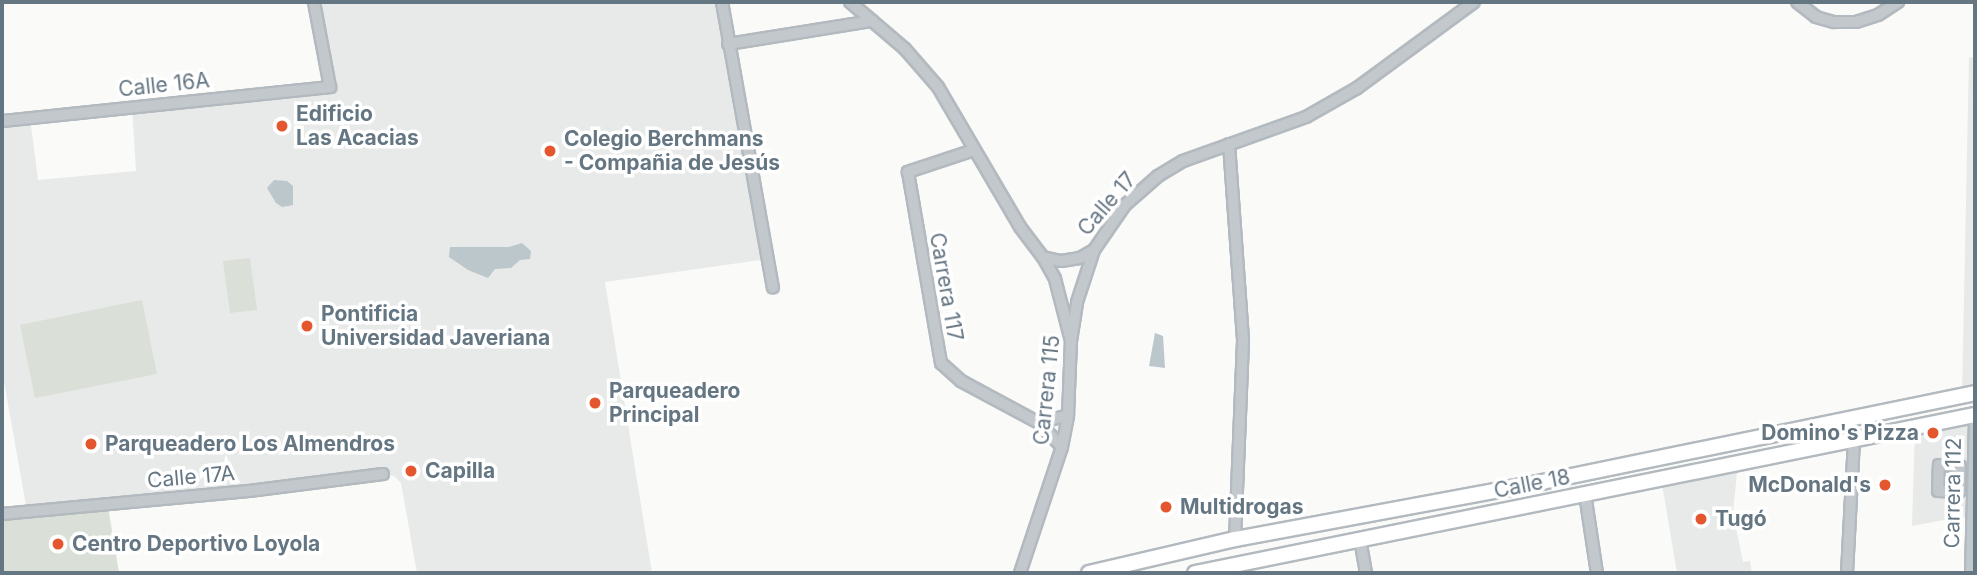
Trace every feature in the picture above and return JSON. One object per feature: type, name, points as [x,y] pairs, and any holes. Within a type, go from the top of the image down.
[{"type":"main road","name":"Calle 18","points":[[1089,573],[1235,540],[1542,482],[1975,393]]},
{"type":"main road","name":"Calle 18","points":[[1195,573],[1975,415]]},
{"type":"street","name":"Calle 16A","points":[[2,121],[330,87],[314,2]]},
{"type":"street","points":[[722,2],[773,287]]},
{"type":"street","points":[[850,2],[905,49],[938,87],[1020,227],[1043,257],[1055,279],[1071,341]]},
{"type":"street","name":"Calle 17","points":[[1043,257],[1061,261],[1080,258],[1094,250],[1125,205],[1158,176],[1183,161],[1306,117],[1357,88],[1474,2]]},
{"type":"street","points":[[1797,2],[1816,17],[1834,22],[1856,22],[1878,15],[1898,2]]},
{"type":"street","points":[[728,44],[872,21]]},
{"type":"street","points":[[1229,145],[1243,341],[1235,540]]},
{"type":"street","name":"Carrera 117","points":[[974,150],[908,172],[941,363],[950,373],[1039,423],[1062,447]]},
{"type":"street","name":"Carrera 115","points":[[1020,573],[1062,447],[1068,415],[1071,341],[1077,302],[1094,250]]},
{"type":"street","points":[[1039,423],[1068,415]]},
{"type":"street","name":"Carrera 112","points":[[1970,573],[1975,415]]},
{"type":"street","points":[[1847,573],[1854,439]]},
{"type":"street","name":"Calle 17A","points":[[2,514],[249,491],[383,474]]},
{"type":"street","points":[[1585,494],[1597,573]]},
{"type":"street","points":[[1360,539],[1366,573]]},
{"type":"shaded area","name":"Pontificia Universidad Javeriana","points":[[314,2],[722,2],[768,259],[605,282],[652,573],[417,573],[401,483],[394,476],[383,474],[108,505],[119,573],[2,573],[27,511],[2,370],[2,121],[30,118],[38,180],[136,171],[132,107],[329,87]]},
{"type":"shaded area","points":[[1969,57],[1975,58],[1975,393],[1962,396]]},
{"type":"shaded area","points":[[274,180],[287,181],[293,186],[293,205],[282,207],[276,203],[267,188]]},
{"type":"shaded area","points":[[522,243],[531,251],[530,259],[520,260],[511,268],[495,269],[488,278],[468,270],[449,257],[450,247],[509,247]]},
{"type":"shaded area","points":[[250,258],[257,310],[230,313],[223,261]]},
{"type":"shaded area","points":[[142,300],[157,374],[35,398],[20,325]]},
{"type":"shaded area","points":[[1155,333],[1163,336],[1165,368],[1149,366]]},
{"type":"shaded area","points":[[1975,415],[1972,518],[1959,517],[1912,526],[1915,427]]},
{"type":"shaded area","name":"Tugó","points":[[1738,463],[1733,513],[1743,562],[1750,561],[1752,573],[1677,573],[1661,478]]},
{"type":"shaded area","name":"Centro Deportivo Loyola","points":[[107,504],[119,573],[2,573],[2,514]]},
{"type":"place","name":"Edificio Las Acacias","points":[[282,126]]},
{"type":"place","name":"Colegio Berchmans - Compañia de Jesús","points":[[550,151]]},
{"type":"place","name":"Pontificia Universidad Javeriana","points":[[307,326]]},
{"type":"place","name":"Parqueadero Principal","points":[[595,403]]},
{"type":"place","name":"Domino's Pizza","points":[[1933,433]]},
{"type":"place","name":"Parqueadero Los Almendros","points":[[91,444]]},
{"type":"place","name":"Capilla","points":[[411,471]]},
{"type":"place","name":"McDonald's","points":[[1885,485]]},
{"type":"place","name":"Multidrogas","points":[[1166,507]]},
{"type":"place","name":"Tugó","points":[[1701,519]]},
{"type":"place","name":"Centro Deportivo Loyola","points":[[58,544]]}]
